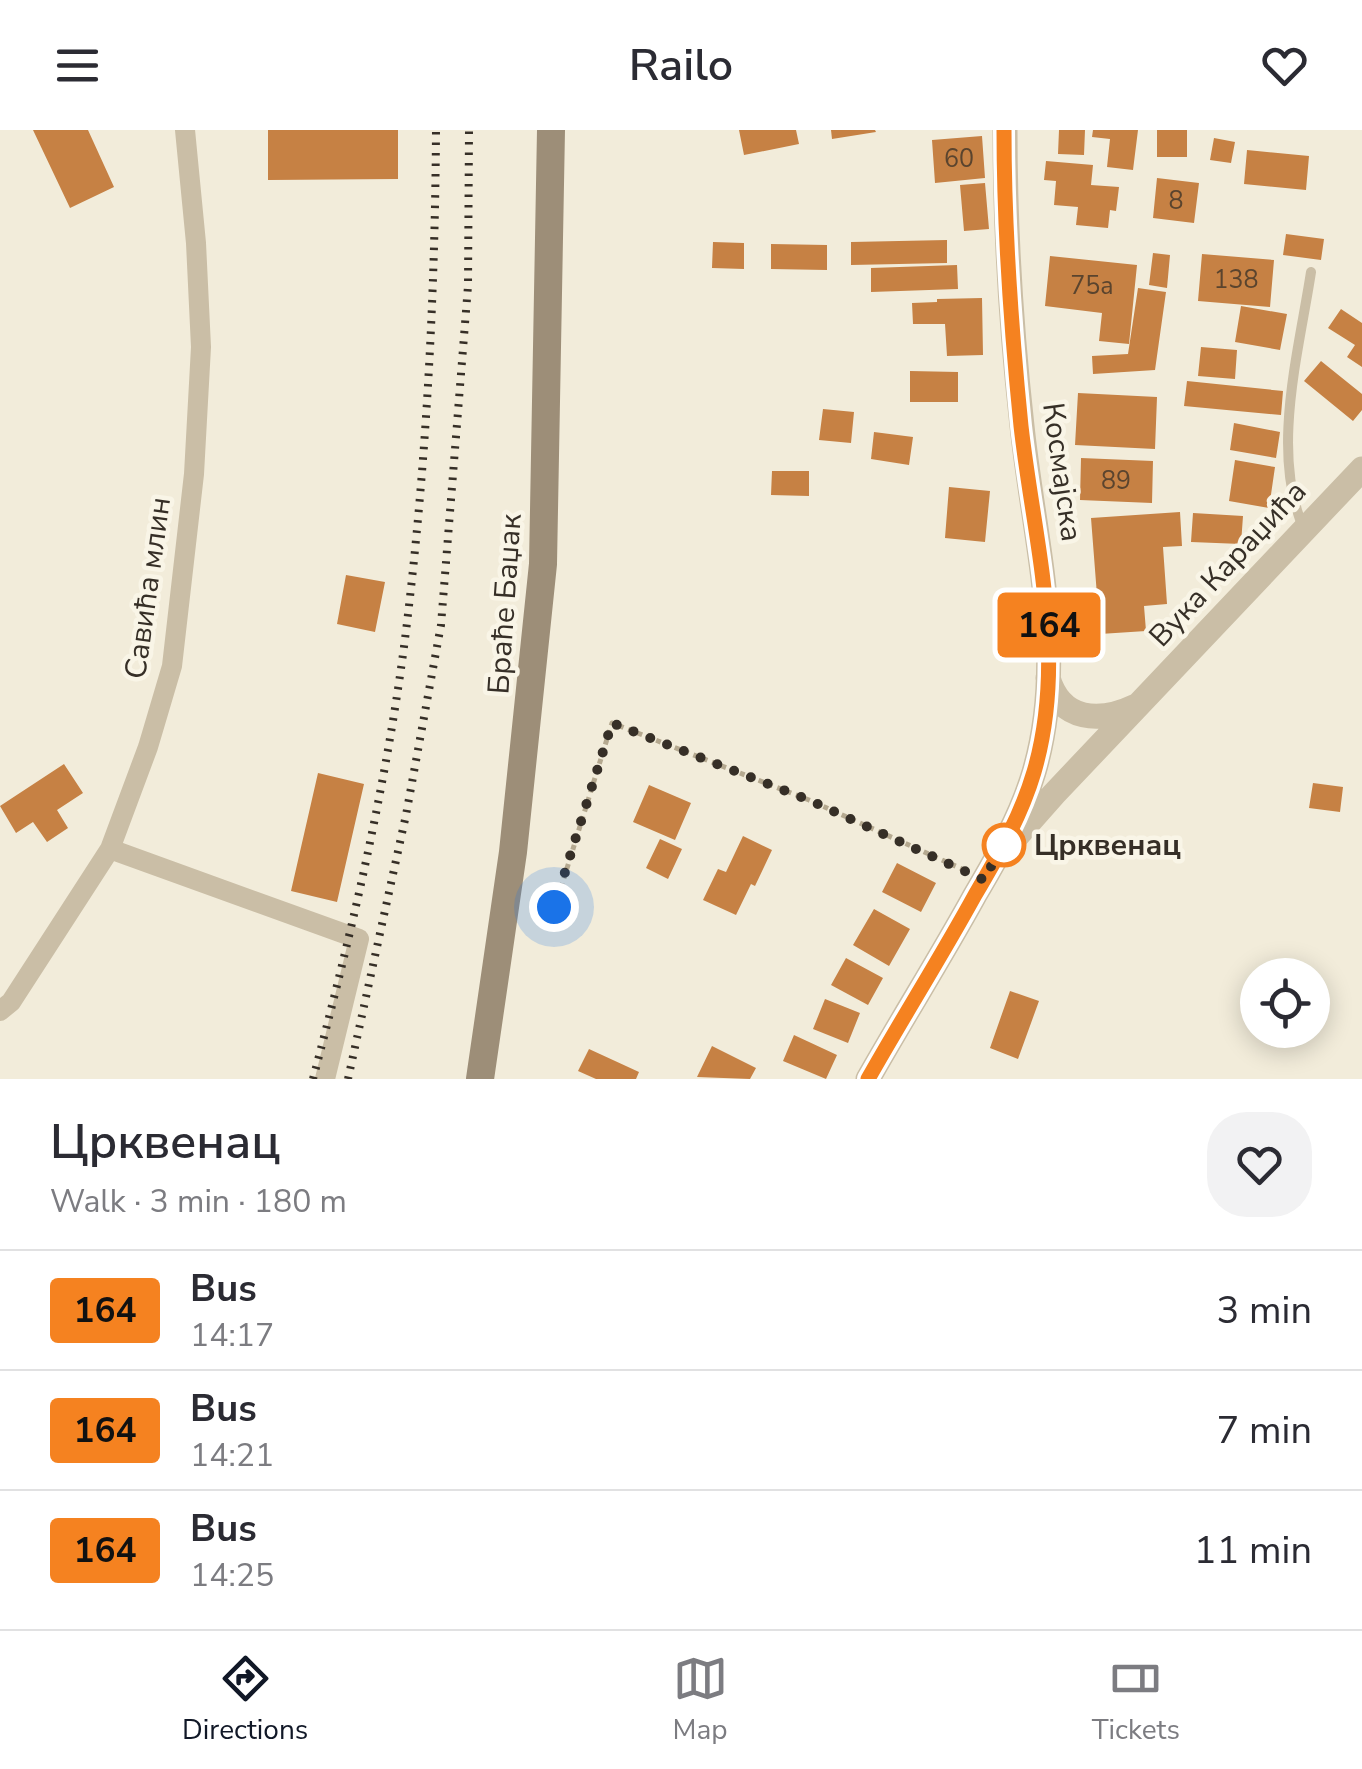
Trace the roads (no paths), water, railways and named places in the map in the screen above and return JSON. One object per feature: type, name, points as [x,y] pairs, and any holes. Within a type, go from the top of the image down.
[{"type":"main road","name":"Браће Баџак","points":[[480,1079],[513,852],[543,564],[552,130]]},
{"type":"street","name":"Савића млин","points":[[0,1011],[11,1002],[110,850],[172,666],[188,532],[201,347],[185,130]]},
{"type":"street","name":"Космајска","points":[[868,1079],[990,871],[1035,768],[1048,678],[1047,603],[1022,429],[1010,295],[1004,130]]},
{"type":"street","name":"Вука Караџића","points":[[990,871],[1054,794],[1362,469]]},
{"type":"street","points":[[1048,678],[1052,693],[1062,705],[1078,713],[1108,717],[1142,704]]},
{"type":"street","points":[[110,850],[359,939],[324,1079]]},
{"type":"lane","points":[[1305,530],[1289,487],[1288,470],[1292,408],[1311,272]]},
{"type":"railway","points":[[313,1079],[366,860],[405,639],[428,385],[436,130]]},
{"type":"railway","points":[[348,1079],[406,815],[441,625],[468,286],[469,130]]},
{"type":"place","name":"Црквенац","points":[[1004,845]]}]
